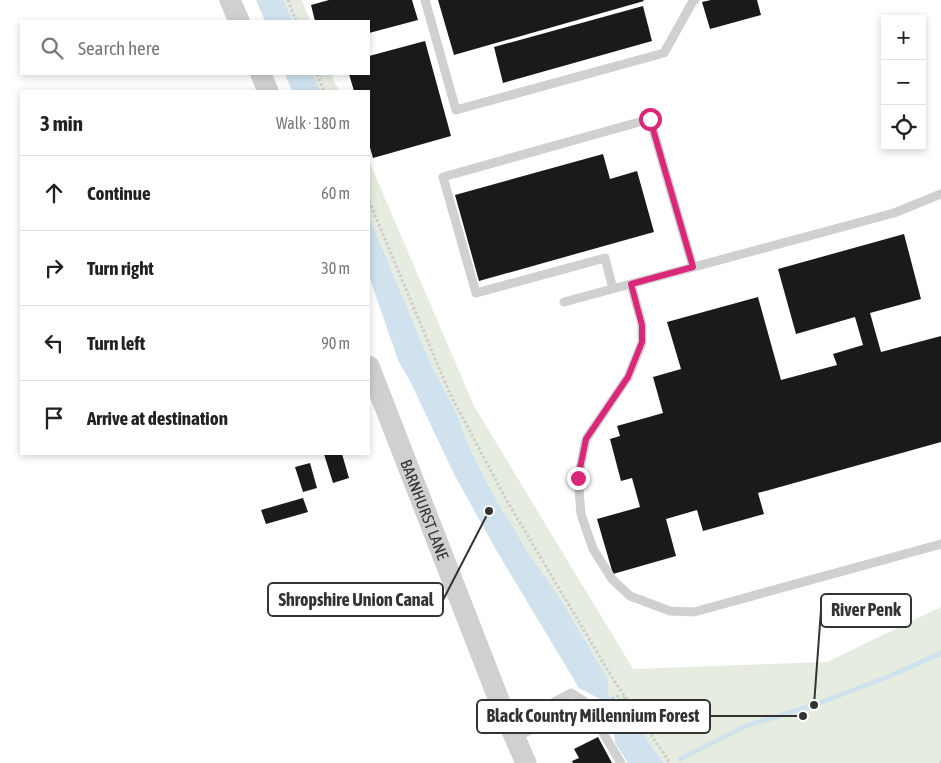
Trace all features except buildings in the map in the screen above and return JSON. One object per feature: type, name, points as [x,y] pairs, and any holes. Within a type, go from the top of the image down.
[{"type":"street","points":[[230,0],[239,20]]},
{"type":"street","points":[[261,75],[268,90]]},
{"type":"street","name":"BARNHURST LANE","points":[[370,369],[502,708],[526,763]]},
{"type":"lane","points":[[425,0],[456,110],[664,53],[695,0]]},
{"type":"lane","points":[[613,289],[605,258],[476,293],[443,177],[650,119],[693,267]]},
{"type":"lane","points":[[564,302],[894,213],[941,194]]},
{"type":"lane","points":[[631,284],[642,325],[642,342],[628,377],[586,439],[578,478],[581,514],[593,550],[612,579],[630,596],[670,611],[694,612],[941,544]]},
{"type":"lane","points":[[515,738],[546,722],[554,702],[571,693],[584,701],[621,763]]},
{"type":"path","points":[[288,0],[296,20]]},
{"type":"path","points":[[317,75],[324,90]]},
{"type":"path","points":[[370,203],[450,394],[507,501],[625,697],[670,763]]},
{"type":"path","points":[[597,708],[617,696],[619,700],[625,697]]},
{"type":"shaded area","points":[[284,0],[302,0],[310,20],[292,20]]},
{"type":"shaded area","points":[[313,75],[331,75],[339,90],[320,90]]},
{"type":"shaded area","points":[[370,163],[474,406],[633,669],[827,662],[941,607],[941,763],[664,763],[635,723],[620,715],[608,694],[608,679],[563,603],[528,552],[491,491],[469,447],[458,416],[430,362],[370,219]]},
{"type":"water","points":[[256,0],[284,0],[292,20],[265,20]]},
{"type":"water","points":[[285,75],[313,75],[320,90],[292,90]]},
{"type":"water","points":[[370,219],[430,362],[458,416],[469,447],[491,491],[528,552],[563,603],[608,679],[608,694],[620,714],[635,723],[664,763],[628,763],[615,743],[613,720],[600,699],[579,688],[495,548],[454,474],[411,383],[398,360],[370,279]]},
{"type":"waterway","points":[[680,759],[746,726],[814,705],[890,676],[941,653]]},
{"type":"place","name":"Shropshire Union Canal","points":[[489,511]]},
{"type":"place","name":"River Penk","points":[[814,705]]},
{"type":"place","name":"Black Country Millennium Forest","points":[[803,716]]},
{"type":"route","points":[[578,478],[586,439],[628,377],[642,342],[642,325],[631,284],[693,267],[650,119]]}]
